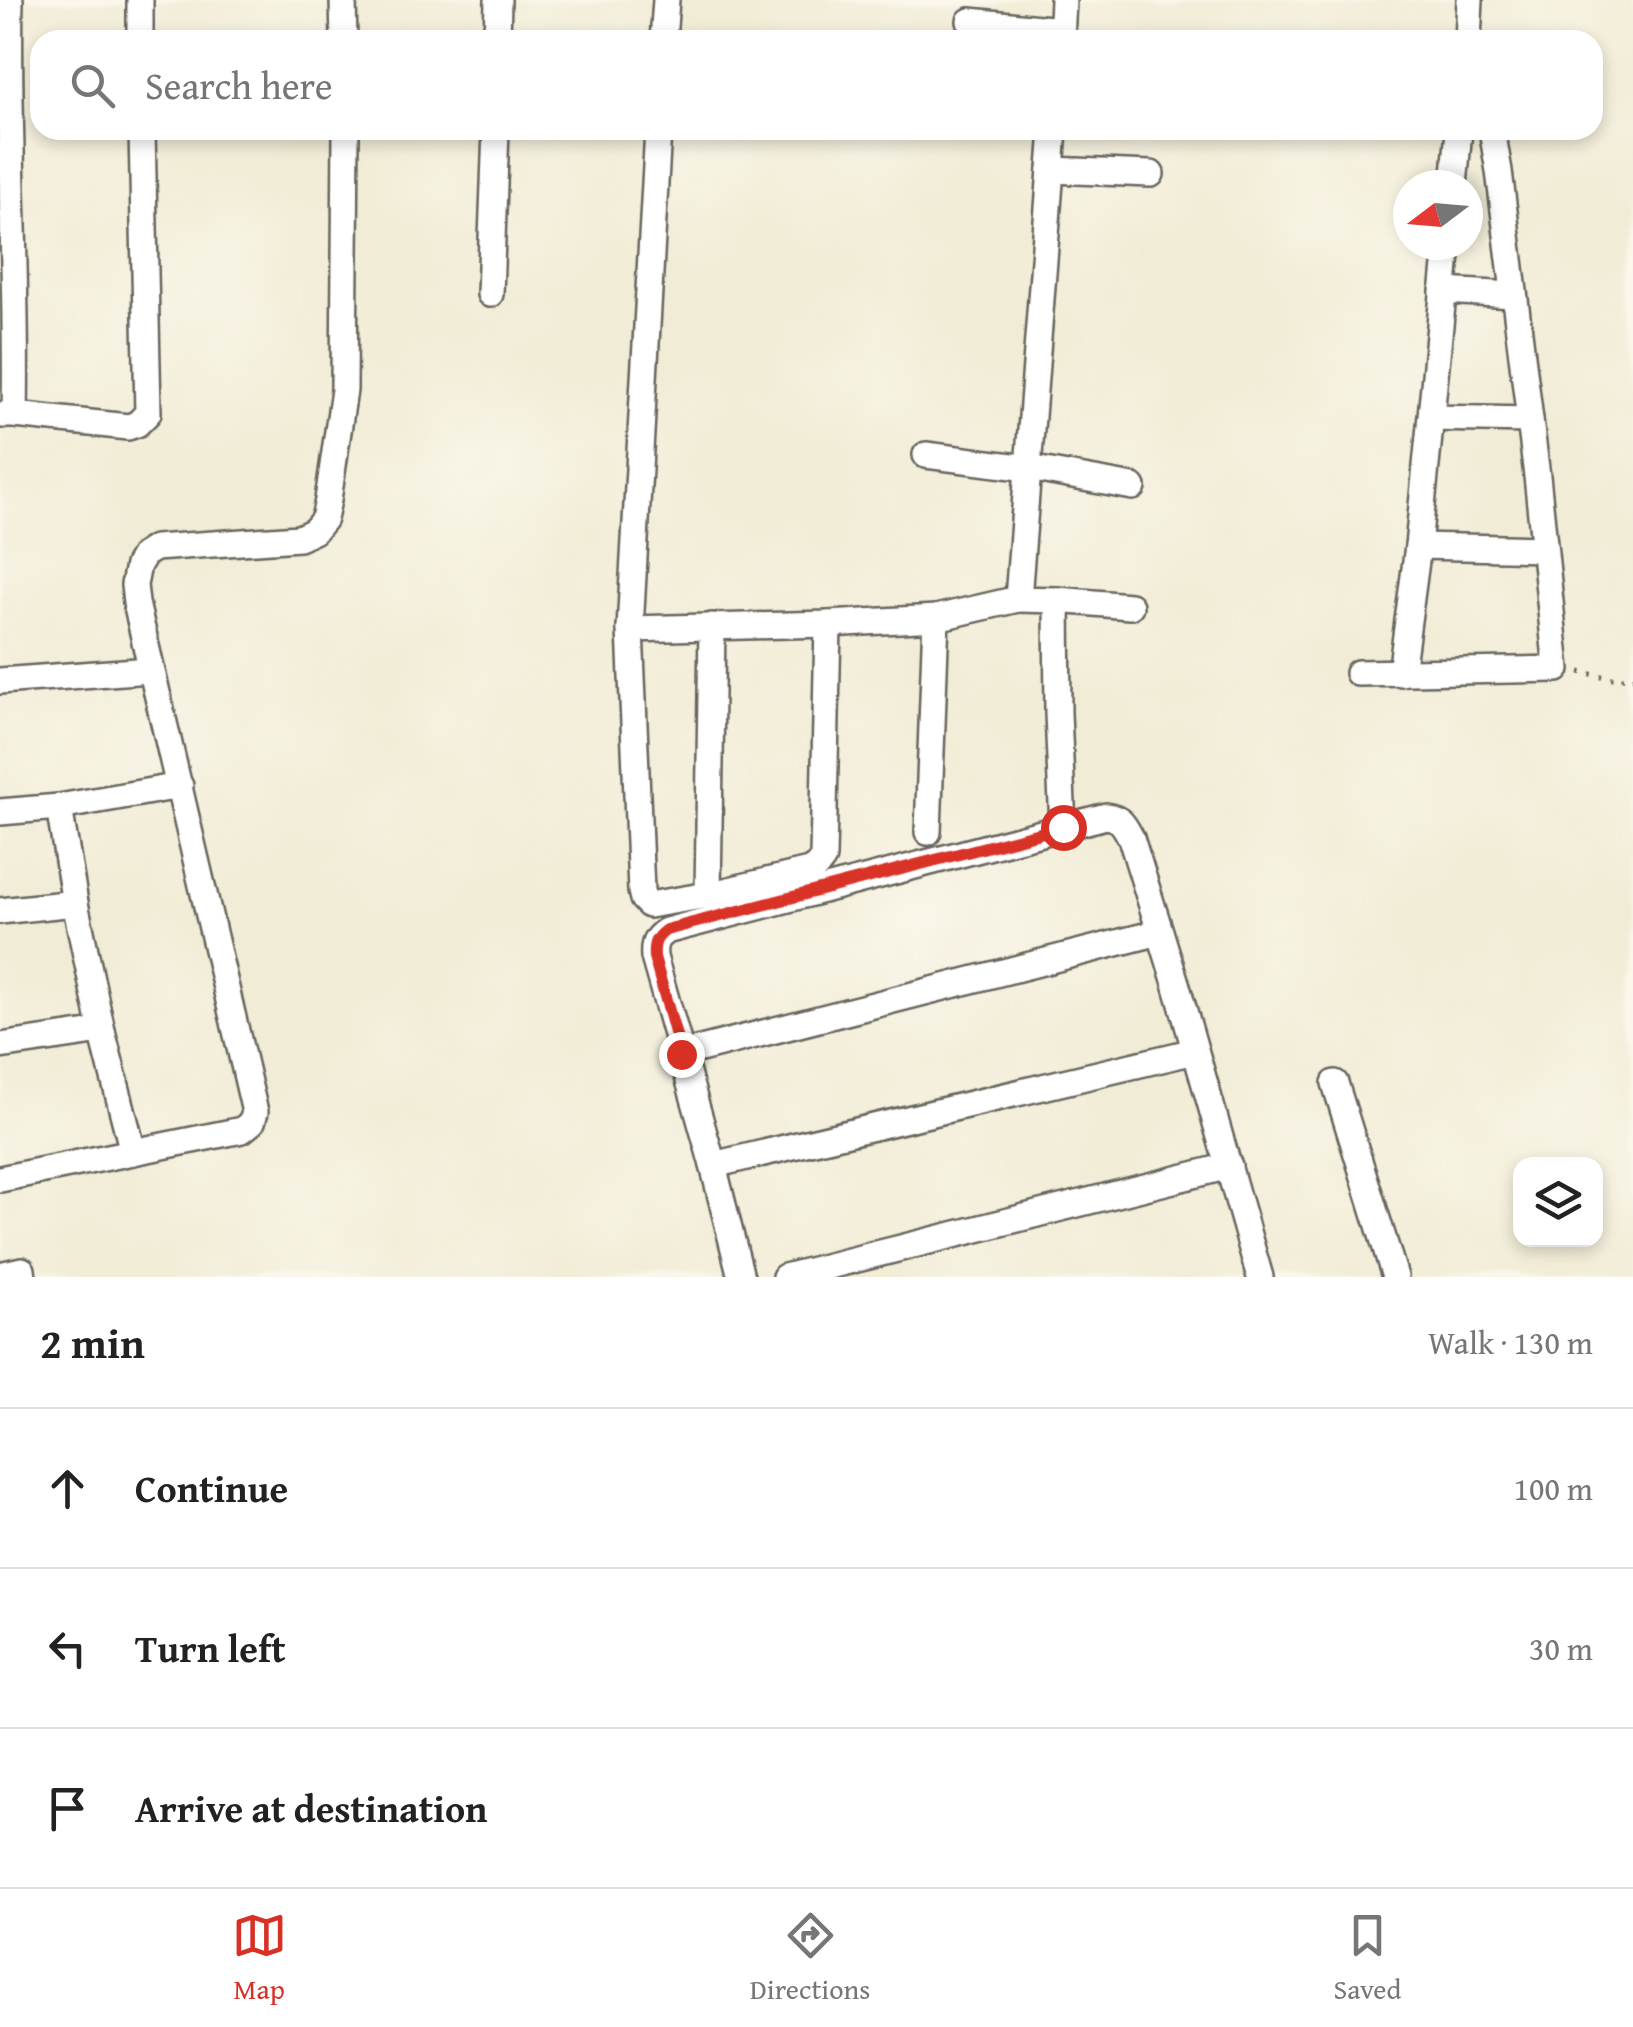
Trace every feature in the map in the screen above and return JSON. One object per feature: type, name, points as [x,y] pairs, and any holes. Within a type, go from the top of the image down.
[{"type":"street","points":[[140,0],[140,30]]},
{"type":"street","points":[[342,0],[344,30]]},
{"type":"street","points":[[497,30],[498,0]]},
{"type":"street","points":[[664,30],[666,0]]},
{"type":"street","points":[[1061,30],[1064,0]]},
{"type":"street","points":[[1469,30],[1470,5]]},
{"type":"street","points":[[1470,5],[1474,30]]},
{"type":"street","points":[[6,12],[6,273],[16,351],[7,415],[128,427],[138,424],[148,413],[142,140]]},
{"type":"street","points":[[970,21],[1028,30]]},
{"type":"street","points":[[0,1179],[242,1130],[254,1119],[180,786],[150,670],[134,585],[138,565],[155,548],[300,538],[314,531],[324,519],[344,390],[346,140]]},
{"type":"street","points":[[490,294],[496,140]]},
{"type":"street","points":[[657,140],[630,629],[643,899],[649,904],[708,896],[808,871],[824,858],[828,624]]},
{"type":"street","points":[[1018,600],[1053,140]]},
{"type":"street","points":[[1455,170],[1458,140]]},
{"type":"street","points":[[1358,673],[1557,668],[1494,140]]},
{"type":"street","points":[[1051,170],[1151,174]]},
{"type":"street","points":[[1483,173],[1499,171]]},
{"type":"street","points":[[1401,673],[1418,546],[1446,260]]},
{"type":"street","points":[[1443,291],[1514,295]]},
{"type":"street","points":[[1431,418],[1530,420]]},
{"type":"street","points":[[926,454],[1132,487]]},
{"type":"street","points":[[1418,546],[1544,548]]},
{"type":"street","points":[[630,629],[936,618],[1018,600],[1130,606]]},
{"type":"street","points":[[1057,600],[1063,827]]},
{"type":"street","points":[[928,832],[936,618]]},
{"type":"street","points":[[708,896],[712,626]]},
{"type":"street","points":[[0,681],[150,670]]},
{"type":"street","points":[[0,812],[59,807],[180,786]]},
{"type":"street","points":[[59,807],[102,1032],[133,1152]]},
{"type":"street","points":[[741,1277],[654,957],[656,936],[666,930],[1106,816],[1117,817],[1124,825],[1160,932],[1260,1277]]},
{"type":"street","points":[[0,911],[75,903]]},
{"type":"street","points":[[681,1054],[1160,932]]},
{"type":"street","points":[[0,1046],[102,1032]]},
{"type":"street","points":[[713,1165],[1195,1051]]},
{"type":"street","points":[[1335,1083],[1396,1277]]},
{"type":"street","points":[[786,1277],[1229,1166]]},
{"type":"street","points":[[0,1275],[22,1270],[22,1277]]},
{"type":"path","points":[[1557,668],[1633,678]]},
{"type":"route","points":[[681,1054],[654,957],[656,936],[666,930],[1063,827]]}]
